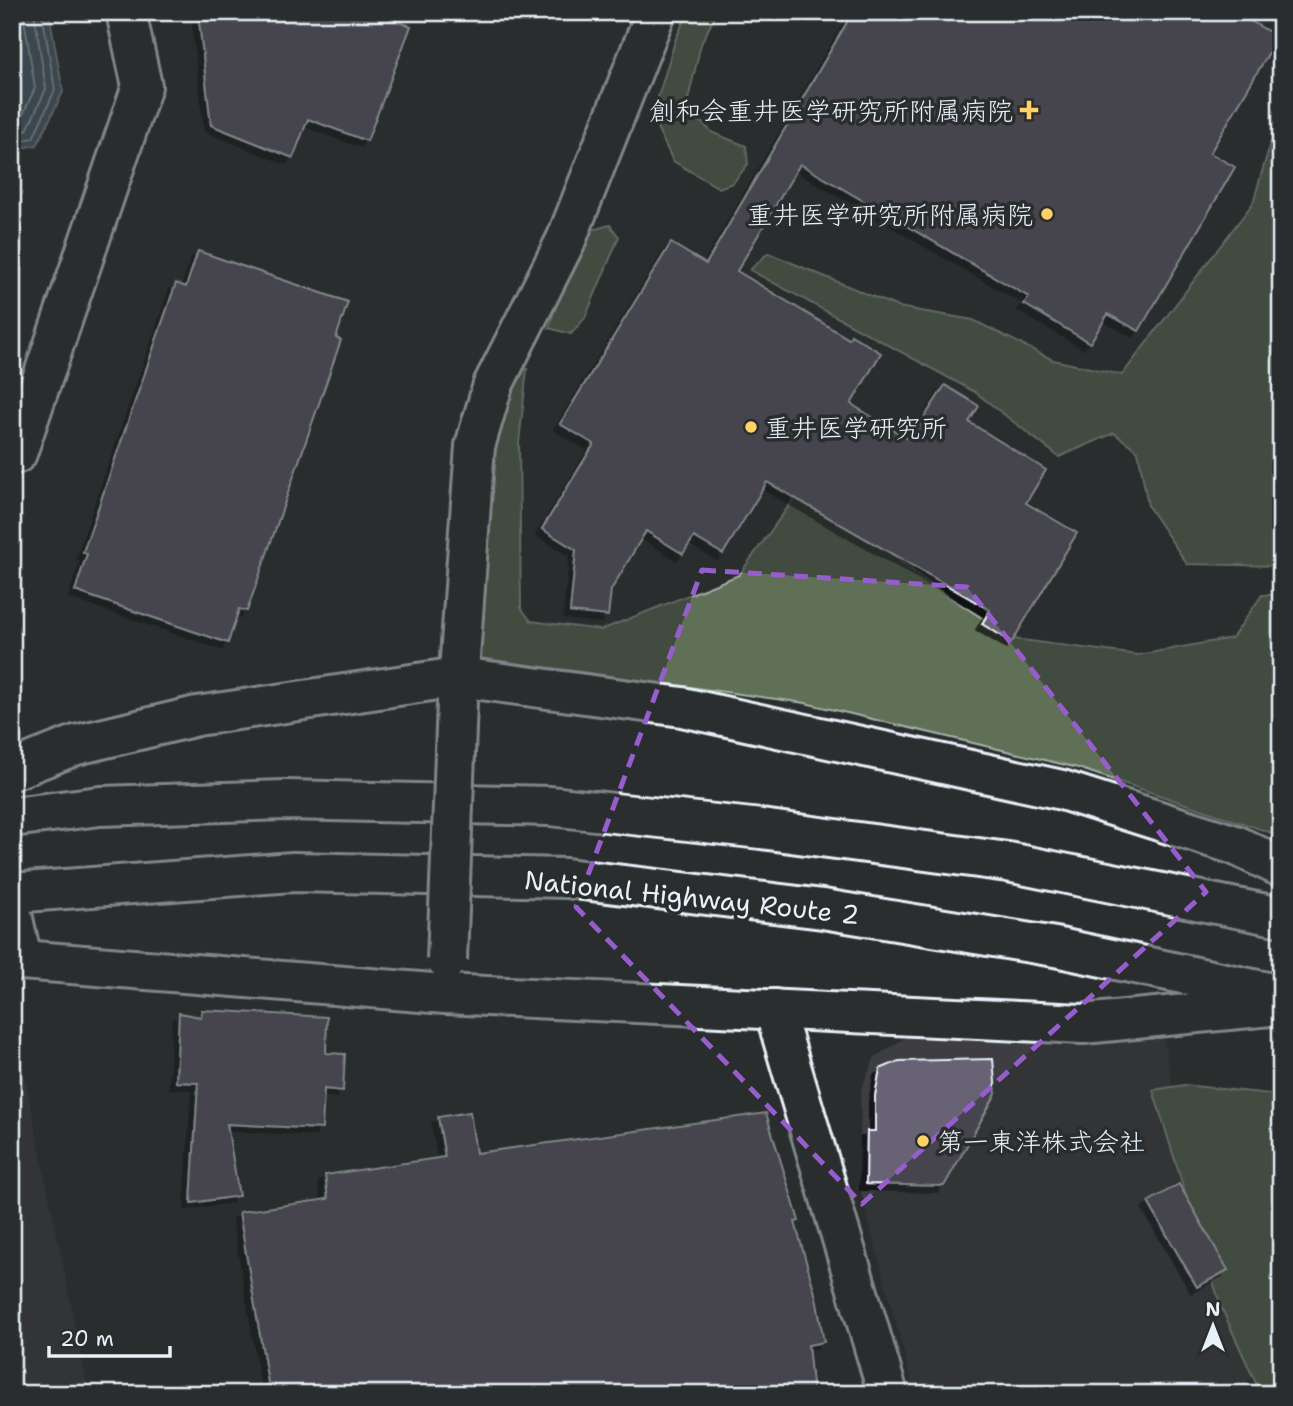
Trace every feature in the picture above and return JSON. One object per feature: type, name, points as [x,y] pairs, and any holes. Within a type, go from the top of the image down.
[{"type":"main road","points":[[12,455],[17,453],[142,86],[126,12]]},
{"type":"main road","points":[[446,977],[458,689],[475,446],[493,385],[566,240],[656,12]]},
{"type":"main road","points":[[12,770],[76,745],[197,716],[458,689],[682,707],[1062,790],[1235,845],[1281,867]]},
{"type":"main road","points":[[12,817],[100,806],[285,800],[550,806],[761,829],[1008,862],[1281,917]]},
{"type":"main road","name":"National Highway Route 2","points":[[12,893],[293,872],[566,878],[864,915],[1055,947],[1281,995]]},
{"type":"main road","points":[[12,914],[17,961],[446,977],[774,1009],[1083,1024],[1281,1005]]},
{"type":"main road","points":[[774,1009],[888,1394]]},
{"type":"highlighted area","points":[[702,570],[967,587],[1206,892],[862,1204],[576,907]]},
{"type":"shaded area","points":[[12,1011],[89,1394],[12,1394]]},
{"type":"shaded area","points":[[911,1034],[1163,1038],[1191,1173],[1281,1367],[1214,1394],[915,1394],[859,1185],[861,1089],[875,1057]]},
{"type":"green space","points":[[688,12],[717,12],[701,44],[686,108],[713,133],[746,146],[748,164],[733,183],[719,188],[673,161],[652,117],[676,38]]},
{"type":"green space","points":[[1281,107],[1281,566],[1187,564],[1148,506],[1138,451],[1114,433],[1059,457],[975,392],[750,270],[768,253],[898,307],[973,320],[1053,360],[1122,375],[1253,203]]},
{"type":"green space","points":[[610,225],[619,237],[585,318],[571,334],[549,328],[560,293],[588,231]]},
{"type":"green space","points":[[514,369],[527,369],[519,443],[521,608],[531,621],[601,630],[739,575],[801,489],[844,517],[927,582],[1014,639],[1138,655],[1232,638],[1262,595],[1281,595],[1281,836],[1078,768],[805,703],[481,658],[481,595],[492,440]]},
{"type":"green space","points":[[1184,1085],[1281,1095],[1281,1394],[1261,1394],[1221,1307],[1153,1090]]},
{"type":"water","points":[[12,12],[49,12],[63,92],[37,145],[12,150]]},
{"type":"building","points":[[198,12],[372,12],[411,26],[367,141],[308,119],[293,158],[211,125]]},
{"type":"building","points":[[853,12],[1235,12],[1278,37],[1210,153],[1235,167],[1139,331],[1108,314],[1090,343],[1024,304],[1029,297],[800,164],[737,271],[849,339],[851,335],[881,353],[851,404],[910,440],[945,385],[979,406],[969,422],[1046,470],[1026,503],[1077,533],[1012,642],[982,624],[990,610],[767,482],[723,554],[694,537],[683,554],[646,531],[611,590],[608,616],[570,612],[576,550],[542,529],[594,444],[560,424],[671,243],[706,264]]},
{"type":"building","points":[[198,251],[348,302],[336,338],[341,340],[247,611],[239,609],[228,643],[75,591],[87,554],[83,552],[176,283],[186,287]]},
{"type":"building","points":[[202,1010],[327,1017],[326,1053],[345,1054],[343,1091],[324,1089],[322,1129],[227,1124],[239,1196],[191,1203],[198,1083],[176,1082],[179,1013],[201,1017]]},
{"type":"building","name":"第一東洋株式会社","points":[[993,1059],[996,1094],[944,1186],[866,1184],[867,1131],[875,1131],[875,1096],[880,1069],[899,1061]]},
{"type":"building","points":[[470,1112],[476,1153],[766,1113],[799,1221],[795,1222],[816,1297],[824,1342],[808,1345],[813,1394],[270,1394],[239,1212],[328,1199],[325,1175],[445,1157],[438,1117]]},
{"type":"building","points":[[1179,1184],[1228,1270],[1197,1287],[1148,1202]]},
{"type":"place","name":"創和会重井医学研究所附属病院","points":[[1029,110]]},
{"type":"place","name":"重井医学研究所附属病院","points":[[1047,214]]},
{"type":"place","name":"重井医学研究所","points":[[751,427]]},
{"type":"place","name":"第一東洋株式会社","points":[[923,1141]]}]
